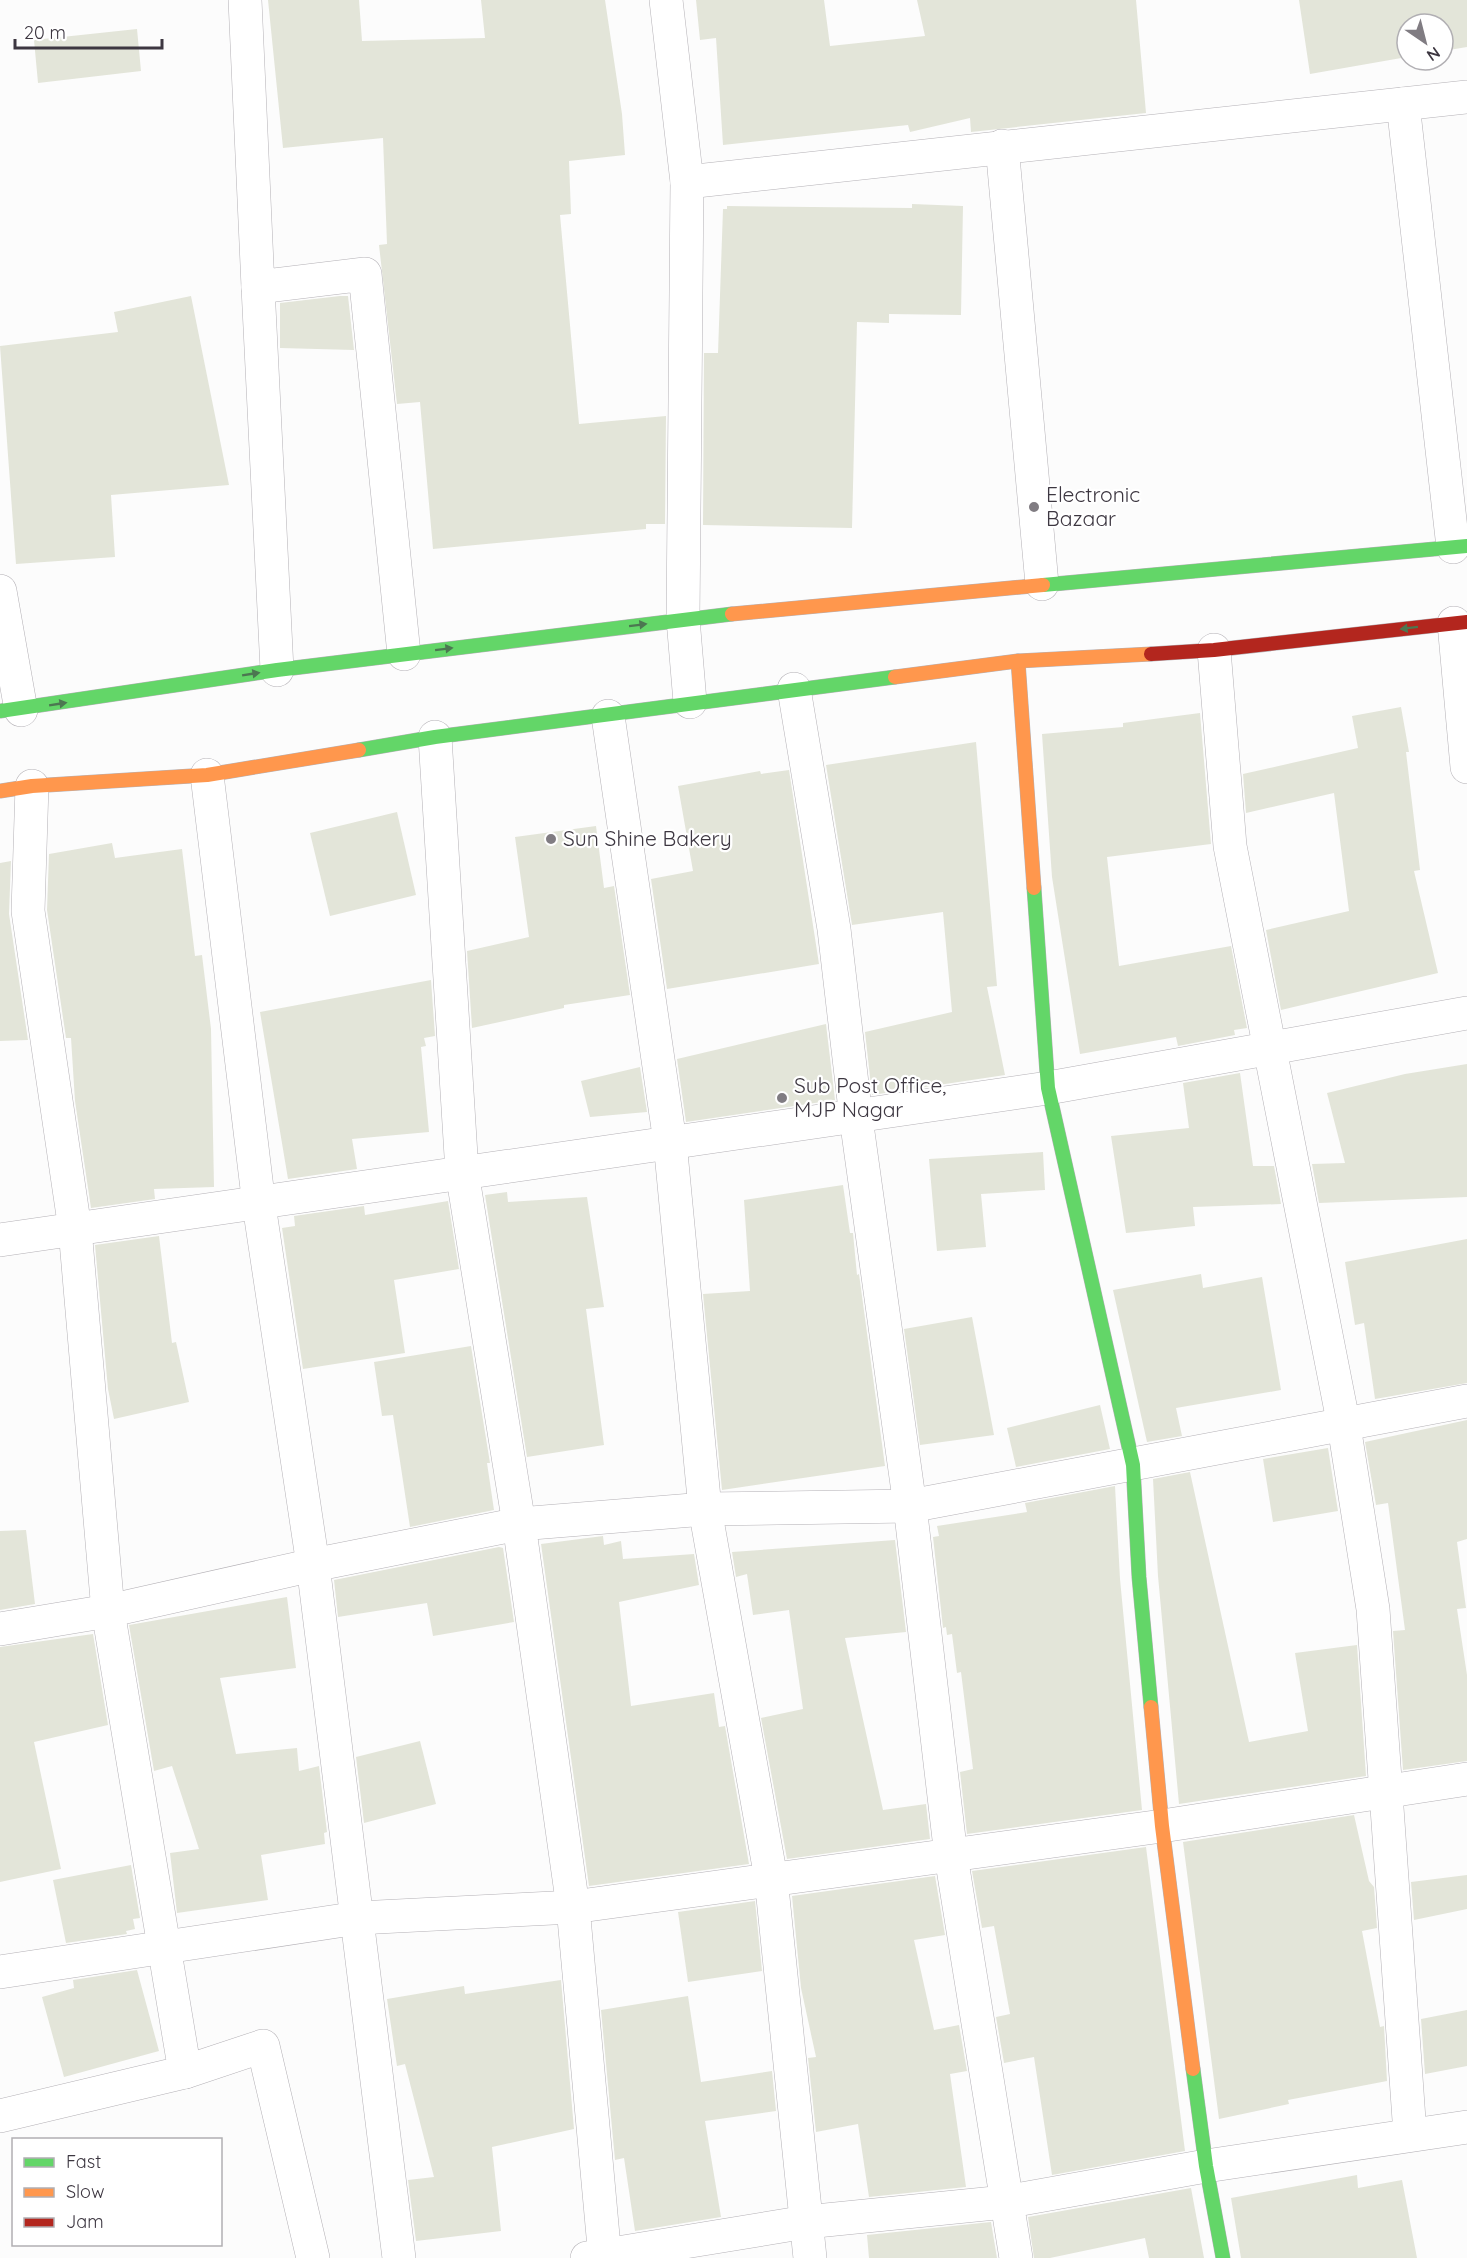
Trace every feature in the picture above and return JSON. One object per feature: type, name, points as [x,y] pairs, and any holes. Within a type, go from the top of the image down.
[{"type":"main road","points":[[10,710],[277,670],[683,619],[1460,547]]},
{"type":"main road","points":[[0,791],[32,786],[207,775],[435,737],[1018,661],[1214,650],[1461,622]]},
{"type":"main road","points":[[1018,661],[1048,1089],[1133,1466],[1139,1577],[1162,1826],[1206,2166],[1223,2258]]},
{"type":"street","points":[[245,0],[277,670]]},
{"type":"street","points":[[666,0],[687,182],[683,619],[690,702]]},
{"type":"street","points":[[687,182],[1467,97]]},
{"type":"street","points":[[1403,104],[1460,547]]},
{"type":"street","points":[[1002,146],[1042,584]]},
{"type":"street","points":[[258,287],[365,273],[404,654]]},
{"type":"street","points":[[0,591],[10,710]]},
{"type":"street","points":[[1461,622],[1467,767]]},
{"type":"street","points":[[1214,650],[1230,846],[1344,1426],[1373,1609],[1410,2134]]},
{"type":"street","points":[[794,690],[834,929],[856,1118],[910,1506],[951,1856],[1005,2202],[1016,2258]]},
{"type":"street","points":[[608,716],[670,1142],[705,1509],[771,1878],[810,2258]]},
{"type":"street","points":[[435,737],[462,1172],[519,1524],[573,1907],[599,2257],[806,2222],[1005,2202],[1206,2166],[1467,2127]]},
{"type":"street","points":[[207,775],[259,1205],[313,1565],[399,2258]]},
{"type":"street","points":[[32,786],[28,911],[75,1229],[108,1611],[166,1946],[185,2072]]},
{"type":"street","points":[[0,1240],[259,1205],[462,1172],[1048,1089],[1467,1013]]},
{"type":"street","points":[[0,1629],[108,1611],[313,1565],[519,1524],[705,1509],[910,1506],[1133,1466],[1467,1401]]},
{"type":"street","points":[[0,1972],[358,1918],[573,1907],[1162,1826],[1467,1779]]},
{"type":"street","points":[[0,2116],[185,2072],[263,2046],[314,2258]]},
{"type":"building","points":[[268,0],[359,0],[362,41],[485,38],[481,0],[605,0],[622,114],[625,155],[569,161],[571,214],[560,215],[579,424],[666,416],[665,524],[646,524],[646,529],[433,549],[420,402],[397,404],[379,245],[387,244],[383,138],[283,148]]},
{"type":"building","points":[[696,0],[824,0],[830,46],[925,36],[917,0],[1136,0],[1146,113],[971,132],[970,118],[910,132],[908,125],[723,145],[716,38],[700,40]]},
{"type":"building","points":[[1299,0],[1467,0],[1467,47],[1455,49],[1455,12],[1395,12],[1395,59],[1310,74]]},
{"type":"building","points":[[137,29],[141,71],[38,83],[34,40]]},
{"type":"building","points":[[912,204],[963,206],[961,315],[889,314],[889,323],[857,322],[852,528],[703,525],[704,353],[718,353],[723,209],[727,209],[727,206],[912,208]]},
{"type":"building","points":[[191,296],[229,485],[111,495],[115,557],[16,564],[0,346],[118,332],[114,312]]},
{"type":"building","points":[[348,296],[354,350],[280,348],[280,303]]},
{"type":"building","points":[[1401,707],[1409,752],[1406,752],[1420,870],[1414,871],[1438,973],[1281,1010],[1266,930],[1349,911],[1334,793],[1246,813],[1243,774],[1358,748],[1352,716]]},
{"type":"building","points":[[1200,713],[1211,844],[1107,857],[1119,966],[1231,946],[1247,1028],[1234,1030],[1235,1035],[1178,1046],[1176,1037],[1080,1054],[1052,877],[1042,734],[1123,727],[1123,723]]},
{"type":"building","points":[[976,742],[997,986],[987,987],[1005,1075],[872,1095],[865,1032],[952,1012],[943,912],[852,925],[826,765]]},
{"type":"building","points":[[789,770],[819,964],[667,989],[651,879],[693,871],[678,786],[760,771],[761,774]]},
{"type":"building","points":[[397,812],[416,895],[330,916],[310,833]]},
{"type":"building","points":[[596,826],[604,888],[614,886],[630,995],[564,1005],[564,1008],[472,1028],[467,951],[529,937],[515,837]]},
{"type":"building","points":[[112,843],[115,858],[182,849],[195,956],[202,955],[211,1029],[214,1187],[154,1189],[155,1199],[91,1208],[75,1101],[71,1038],[66,1038],[47,910],[49,854]]},
{"type":"building","points":[[11,861],[9,914],[28,1040],[0,1041],[0,863]]},
{"type":"building","points":[[431,980],[435,1036],[424,1038],[426,1046],[421,1047],[429,1132],[352,1139],[357,1169],[288,1179],[260,1012]]},
{"type":"building","points":[[826,1024],[835,1100],[686,1122],[677,1059]]},
{"type":"building","points":[[1467,1064],[1467,1197],[1319,1203],[1312,1164],[1345,1163],[1327,1093],[1405,1074]]},
{"type":"building","points":[[640,1067],[647,1112],[590,1117],[581,1081]]},
{"type":"building","points":[[1240,1073],[1253,1166],[1274,1166],[1281,1204],[1193,1207],[1195,1226],[1126,1233],[1111,1136],[1189,1128],[1183,1083]]},
{"type":"building","points":[[1043,1152],[1045,1190],[981,1194],[986,1247],[937,1251],[929,1159]]},
{"type":"building","points":[[843,1185],[850,1233],[853,1233],[885,1466],[722,1490],[703,1294],[750,1291],[744,1200]]},
{"type":"building","points":[[507,1192],[508,1202],[587,1197],[604,1307],[586,1309],[604,1445],[527,1457],[485,1195]]},
{"type":"building","points":[[448,1201],[459,1269],[394,1280],[405,1353],[303,1369],[282,1228],[295,1226],[294,1216],[364,1206],[365,1215]]},
{"type":"building","points":[[159,1236],[172,1343],[176,1342],[189,1402],[114,1419],[108,1389],[95,1245]]},
{"type":"building","points":[[1467,1239],[1467,1383],[1375,1399],[1364,1323],[1355,1325],[1345,1262]]},
{"type":"building","points":[[1201,1274],[1203,1288],[1262,1277],[1281,1390],[1176,1408],[1182,1436],[1147,1442],[1113,1290]]},
{"type":"building","points":[[972,1317],[994,1435],[920,1445],[904,1329]]},
{"type":"building","points":[[471,1346],[490,1463],[487,1463],[494,1510],[410,1527],[393,1415],[382,1416],[374,1362]]},
{"type":"building","points":[[1100,1405],[1110,1449],[1016,1467],[1007,1428]]},
{"type":"building","points":[[1467,1420],[1467,1539],[1457,1542],[1466,1608],[1457,1609],[1467,1675],[1467,1761],[1403,1770],[1393,1631],[1405,1630],[1388,1503],[1376,1505],[1365,1442]]},
{"type":"building","points":[[1328,1448],[1338,1511],[1273,1522],[1263,1459]]},
{"type":"building","points":[[1190,1472],[1249,1742],[1308,1731],[1295,1653],[1357,1645],[1366,1776],[1179,1804],[1158,1576],[1153,1479]]},
{"type":"building","points":[[1115,1486],[1120,1579],[1142,1810],[967,1834],[960,1772],[973,1769],[961,1672],[957,1673],[952,1634],[947,1635],[946,1627],[943,1628],[933,1537],[939,1536],[937,1526],[1027,1512],[1025,1503]]},
{"type":"building","points":[[26,1530],[35,1604],[0,1610],[0,1531]]},
{"type":"building","points":[[603,1536],[604,1545],[621,1541],[623,1559],[694,1554],[699,1585],[619,1602],[631,1706],[714,1693],[719,1727],[725,1726],[749,1864],[589,1886],[541,1544]]},
{"type":"building","points":[[895,1540],[906,1632],[845,1638],[883,1810],[926,1804],[930,1839],[787,1859],[761,1718],[803,1709],[789,1610],[753,1615],[747,1574],[736,1577],[732,1552]]},
{"type":"building","points":[[503,1548],[514,1622],[433,1636],[427,1603],[338,1617],[334,1580]]},
{"type":"building","points":[[287,1597],[296,1668],[220,1678],[236,1754],[297,1748],[299,1771],[319,1766],[327,1832],[324,1833],[325,1844],[261,1855],[268,1900],[177,1913],[170,1853],[199,1849],[172,1766],[154,1771],[129,1625]]},
{"type":"building","points":[[93,1634],[108,1725],[34,1742],[61,1869],[0,1882],[0,1647]]},
{"type":"building","points":[[420,1741],[436,1804],[364,1823],[356,1757]]},
{"type":"building","points":[[1354,1815],[1369,1881],[1374,1887],[1377,1928],[1362,1931],[1380,2027],[1384,2026],[1387,2081],[1288,2100],[1289,2104],[1219,2119],[1183,1842]]},
{"type":"building","points":[[1146,1847],[1185,2151],[1052,2175],[1034,2057],[1004,2063],[996,2017],[1010,2014],[994,1926],[982,1928],[972,1871]]},
{"type":"building","points":[[131,1865],[140,1918],[133,1919],[135,1929],[126,1931],[127,1934],[66,1943],[53,1880]]},
{"type":"building","points":[[1467,1875],[1467,1909],[1414,1920],[1411,1882]]},
{"type":"building","points":[[935,1876],[945,1935],[914,1940],[934,2030],[959,2025],[967,2071],[950,2074],[966,2187],[869,2197],[858,2124],[816,2132],[808,2058],[816,2057],[801,1988],[792,1896]]},
{"type":"building","points":[[755,1901],[762,1971],[688,1982],[678,1912]]},
{"type":"building","points":[[137,1970],[159,2051],[64,2077],[42,1997],[74,1988],[73,1980]]},
{"type":"building","points":[[561,1980],[574,2129],[492,2147],[501,2231],[416,2241],[408,2180],[434,2177],[405,2064],[397,2066],[387,1999],[464,1986],[465,1994]]},
{"type":"building","points":[[688,1996],[701,2082],[772,2071],[776,2111],[705,2121],[721,2217],[635,2231],[624,2158],[615,2160],[601,2010]]},
{"type":"building","points":[[1467,2010],[1467,2066],[1425,2074],[1421,2019]]},
{"type":"building","points":[[1357,2175],[1358,2188],[1402,2180],[1417,2258],[1241,2258],[1231,2198]]},
{"type":"building","points":[[1191,2188],[1204,2258],[1149,2258],[1145,2238],[1050,2258],[1034,2258],[1028,2217]]},
{"type":"building","points":[[991,2222],[997,2258],[869,2258],[867,2235]]},
{"type":"traffic: fast","points":[[1043,585],[1467,546]]},
{"type":"traffic: fast","points":[[0,711],[277,670],[732,614]]},
{"type":"traffic: fast","points":[[359,750],[435,737],[895,677]]},
{"type":"traffic: fast","points":[[1034,888],[1048,1088],[1133,1465],[1139,1577],[1151,1707]]},
{"type":"traffic: fast","points":[[1193,2069],[1206,2166],[1223,2258]]},
{"type":"traffic: slow","points":[[732,614],[1043,585]]},
{"type":"traffic: slow","points":[[895,677],[1018,661],[1151,654]]},
{"type":"traffic: slow","points":[[1018,661],[1034,888]]},
{"type":"traffic: slow","points":[[0,791],[32,786],[207,775],[359,750]]},
{"type":"traffic: slow","points":[[1151,1707],[1162,1826],[1193,2069]]},
{"type":"traffic: jam","points":[[1151,654],[1214,650],[1467,622]]},
{"type":"place","name":"Electronic Bazaar","points":[[1034,507]]},
{"type":"place","name":"Sun Shine Bakery","points":[[551,839]]},
{"type":"place","name":"Sub Post Office, MJP Nagar","points":[[782,1098]]}]
